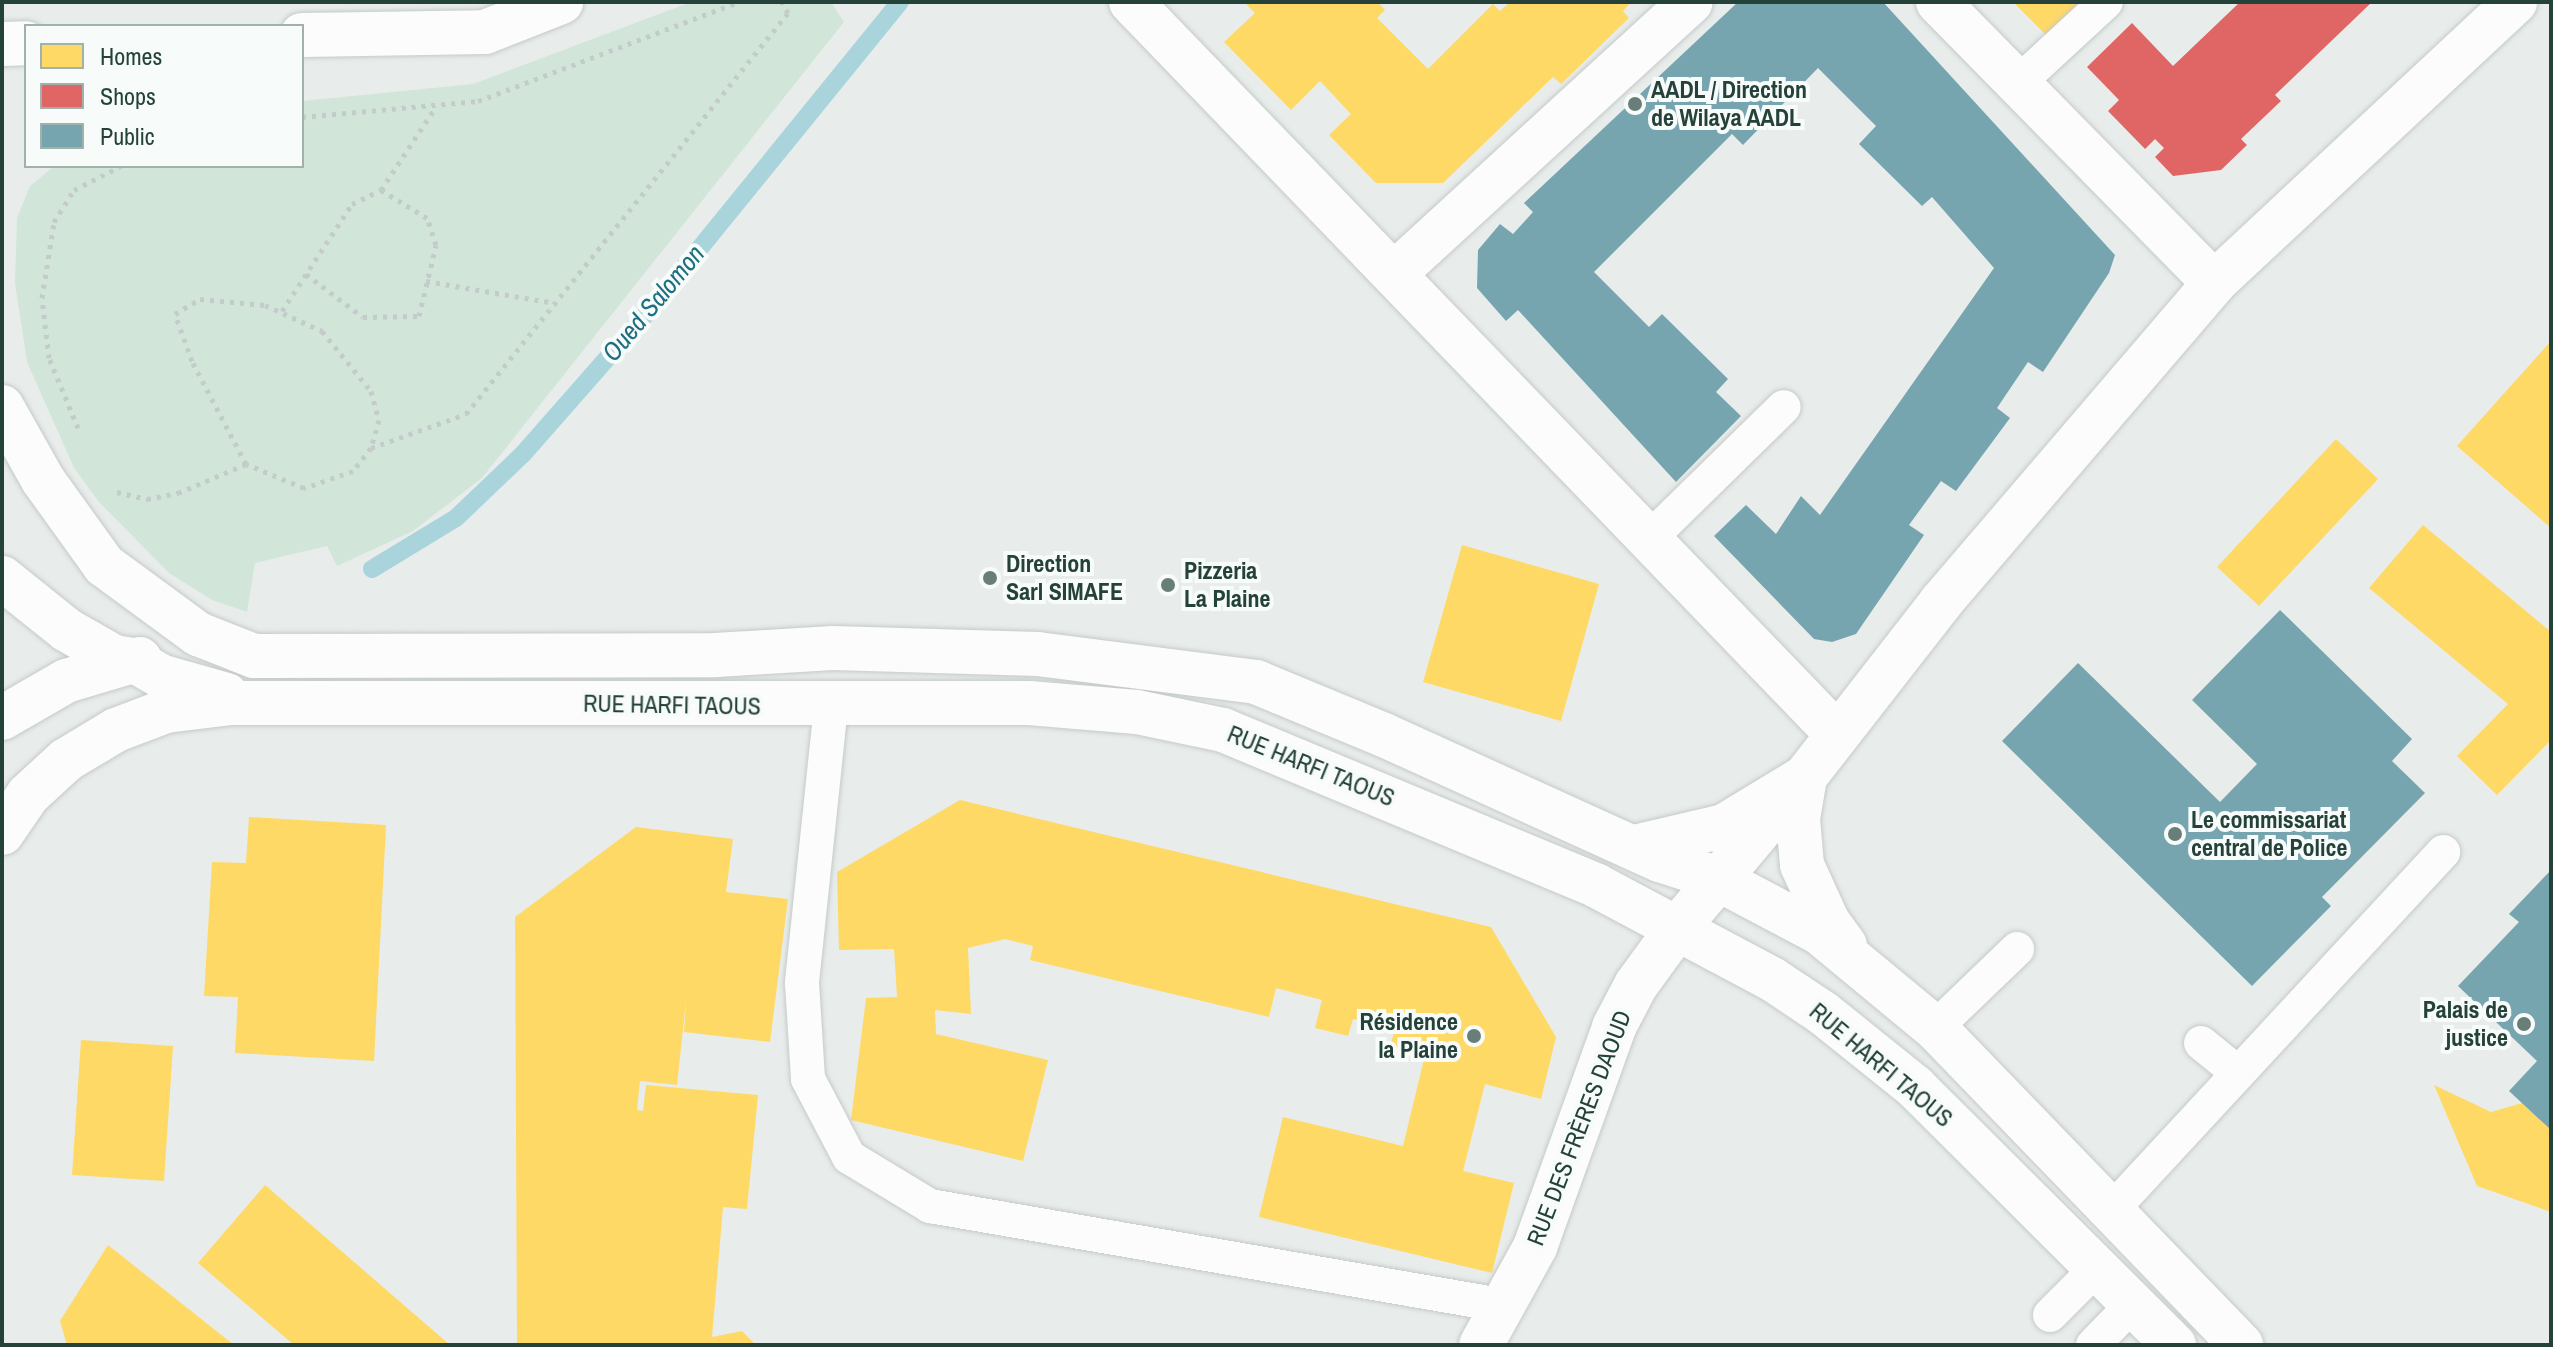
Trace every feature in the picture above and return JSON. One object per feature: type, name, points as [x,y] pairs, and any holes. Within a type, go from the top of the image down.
[{"type":"street","points":[[304,35],[485,32],[561,2]]},
{"type":"street","points":[[1131,2],[1837,734]]},
{"type":"street","points":[[1395,273],[1691,2]]},
{"type":"street","points":[[1938,2],[2214,283]]},
{"type":"street","name":"RUE DES FRÈRES DAOUD","points":[[1481,1345],[1506,1306],[1540,1233],[1614,1027],[1636,985],[1679,926],[1805,777],[1941,602],[2214,283],[2515,2]]},
{"type":"street","points":[[2,44],[24,43]]},
{"type":"street","name":"RUE HARFI TAOUS","points":[[2,407],[43,480],[104,565],[198,634],[254,656]]},
{"type":"street","name":"RUE HARFI TAOUS","points":[[2,578],[67,630],[114,657],[133,660],[163,677],[267,701]]},
{"type":"street","name":"RUE HARFI TAOUS","points":[[2,718],[66,681],[133,660],[173,653],[254,656],[716,655],[833,648],[1038,654],[1256,682],[1635,847],[1718,879],[1820,933],[1935,1028],[2109,1213],[2241,1345]]},
{"type":"street","name":"RUE HARFI TAOUS","points":[[2,833],[28,795],[66,760],[116,730],[166,711],[267,701],[831,706],[1029,703],[1137,712],[1223,730],[1597,886],[1679,926],[1772,979],[1874,1053],[2174,1345]]},
{"type":"street","points":[[1635,847],[1724,826],[1805,777]]},
{"type":"street","name":"RUE HARFI TAOUS","points":[[1805,777],[1798,819],[1802,865],[1828,922],[1858,963]]},
{"type":"lane","points":[[2017,84],[2106,2]]},
{"type":"lane","points":[[1650,538],[1784,407]]},
{"type":"lane","points":[[831,706],[802,983],[808,1079],[849,1157],[930,1206],[1506,1306]]},
{"type":"lane","points":[[2109,1213],[2443,852]]},
{"type":"lane","points":[[1935,1028],[2017,949]]},
{"type":"lane","points":[[2201,1043],[2238,1073]]},
{"type":"lane","points":[[2050,1315],[2097,1268]]},
{"type":"lane","points":[[2093,1345],[2133,1304]]},
{"type":"path","points":[[371,448],[466,414],[788,13],[782,2]]},
{"type":"path","points":[[282,311],[352,204],[381,190],[436,107]]},
{"type":"path","points":[[82,440],[49,358],[42,298],[54,222],[74,190],[117,168]]},
{"type":"path","points":[[306,274],[363,317],[419,316],[436,245],[427,218],[381,190]]},
{"type":"path","points":[[426,281],[556,303]]},
{"type":"path","points":[[200,299],[237,300],[282,311],[322,331],[371,391],[379,420],[371,448],[353,471],[304,488],[246,464],[192,361],[175,314],[200,299]]},
{"type":"path","points":[[111,491],[147,499],[178,493],[246,464]]},
{"type":"green space","points":[[691,2],[831,2],[844,22],[482,478],[413,531],[337,566],[327,546],[255,563],[247,612],[212,600],[169,573],[99,502],[74,468],[27,362],[15,283],[17,218],[30,186],[52,168],[304,168],[304,101],[473,84]]},
{"type":"building: Homes","points":[[1244,2],[1378,2],[1385,10],[1377,18],[1428,69],[1493,4],[1500,11],[1510,2],[1631,2],[1623,11],[1629,18],[1561,84],[1553,77],[1443,183],[1376,183],[1329,135],[1351,114],[1320,81],[1291,110],[1224,42],[1255,13]]},
{"type":"building: Homes","points":[[2013,2],[2080,2],[2046,35]]},
{"type":"building: Homes","points":[[2551,341],[2551,528],[2457,446]]},
{"type":"building: Homes","points":[[2336,439],[2378,479],[2259,606],[2217,567]]},
{"type":"building: Homes","points":[[2423,525],[2551,632],[2551,740],[2497,795],[2457,756],[2508,704],[2369,588]]},
{"type":"building: Homes","points":[[1462,545],[1599,584],[1561,721],[1423,682]]},
{"type":"building: Homes","name":"Résidence la Plaine","points":[[960,800],[1491,927],[1556,1037],[1541,1099],[1485,1084],[1463,1171],[1514,1183],[1492,1273],[1259,1217],[1283,1117],[1403,1146],[1425,1055],[1390,1046],[1395,1029],[1353,1019],[1348,1036],[1315,1028],[1322,1000],[1276,988],[1269,1017],[1030,960],[1033,946],[1005,939],[968,948],[971,1014],[935,1010],[936,1034],[1048,1060],[1023,1161],[851,1120],[866,998],[897,997],[894,949],[839,950],[837,872]]},
{"type":"building: Homes","points":[[249,817],[386,825],[374,1061],[235,1053],[238,997],[204,996],[212,862],[246,863]]},
{"type":"building: Homes","points":[[636,827],[733,839],[726,892],[788,899],[770,1042],[684,1032],[686,1001],[677,1085],[640,1081],[637,1110],[643,1111],[646,1085],[758,1095],[747,1209],[723,1207],[712,1337],[742,1331],[756,1345],[517,1345],[515,917]]},
{"type":"building: Homes","points":[[81,1040],[173,1046],[164,1181],[72,1175]]},
{"type":"building: Homes","points":[[2434,1085],[2491,1112],[2522,1103],[2551,1130],[2551,1212],[2477,1186]]},
{"type":"building: Homes","points":[[265,1185],[450,1345],[294,1345],[198,1263]]},
{"type":"building: Homes","points":[[108,1245],[234,1345],[67,1345],[60,1321]]},
{"type":"building: Shops","points":[[2240,2],[2372,2],[2275,95],[2281,101],[2241,139],[2247,145],[2221,170],[2173,176],[2155,157],[2164,148],[2155,139],[2145,149],[2108,111],[2119,100],[2087,67],[2132,23],[2173,66]]},
{"type":"building: Public","points":[[1738,2],[1883,2],[2115,255],[2109,273],[2043,372],[2028,362],[1997,408],[2010,418],[1956,491],[1941,481],[1909,525],[1924,535],[1856,634],[1832,642],[1814,639],[1714,536],[1746,505],[1776,534],[1801,496],[1820,515],[1994,268],[1932,197],[1922,206],[1859,144],[1876,126],[1818,68],[1743,145],[1732,134],[1594,272],[1649,327],[1662,314],[1728,379],[1716,392],[1741,416],[1676,482],[1518,310],[1506,321],[1477,288],[1478,250],[1500,224],[1513,234],[1533,212],[1524,203]]},
{"type":"building: Public","points":[[2280,610],[2412,739],[2392,761],[2425,793],[2322,897],[2331,906],[2252,986],[2002,741],[2078,663],[2220,802],[2257,764],[2192,700]]},
{"type":"building: Public","name":"Palais de justice","points":[[2551,870],[2551,1130],[2509,1091],[2537,1061],[2458,986],[2519,922],[2509,914]]},
{"type":"waterway","name":"Oued Salomon","points":[[372,569],[456,518],[523,454],[652,307],[900,2]]},
{"type":"place","name":"AADL / Direction de Wilaya AADL","points":[[1635,104]]},
{"type":"place","name":"Direction Sarl SIMAFE","points":[[990,578]]},
{"type":"place","name":"Pizzeria La Plaine","points":[[1168,585]]},
{"type":"place","name":"Le commissariat central de Police","points":[[2175,834]]},
{"type":"place","name":"Palais de justice","points":[[2524,1024]]},
{"type":"place","name":"Résidence la Plaine","points":[[1474,1036]]}]
